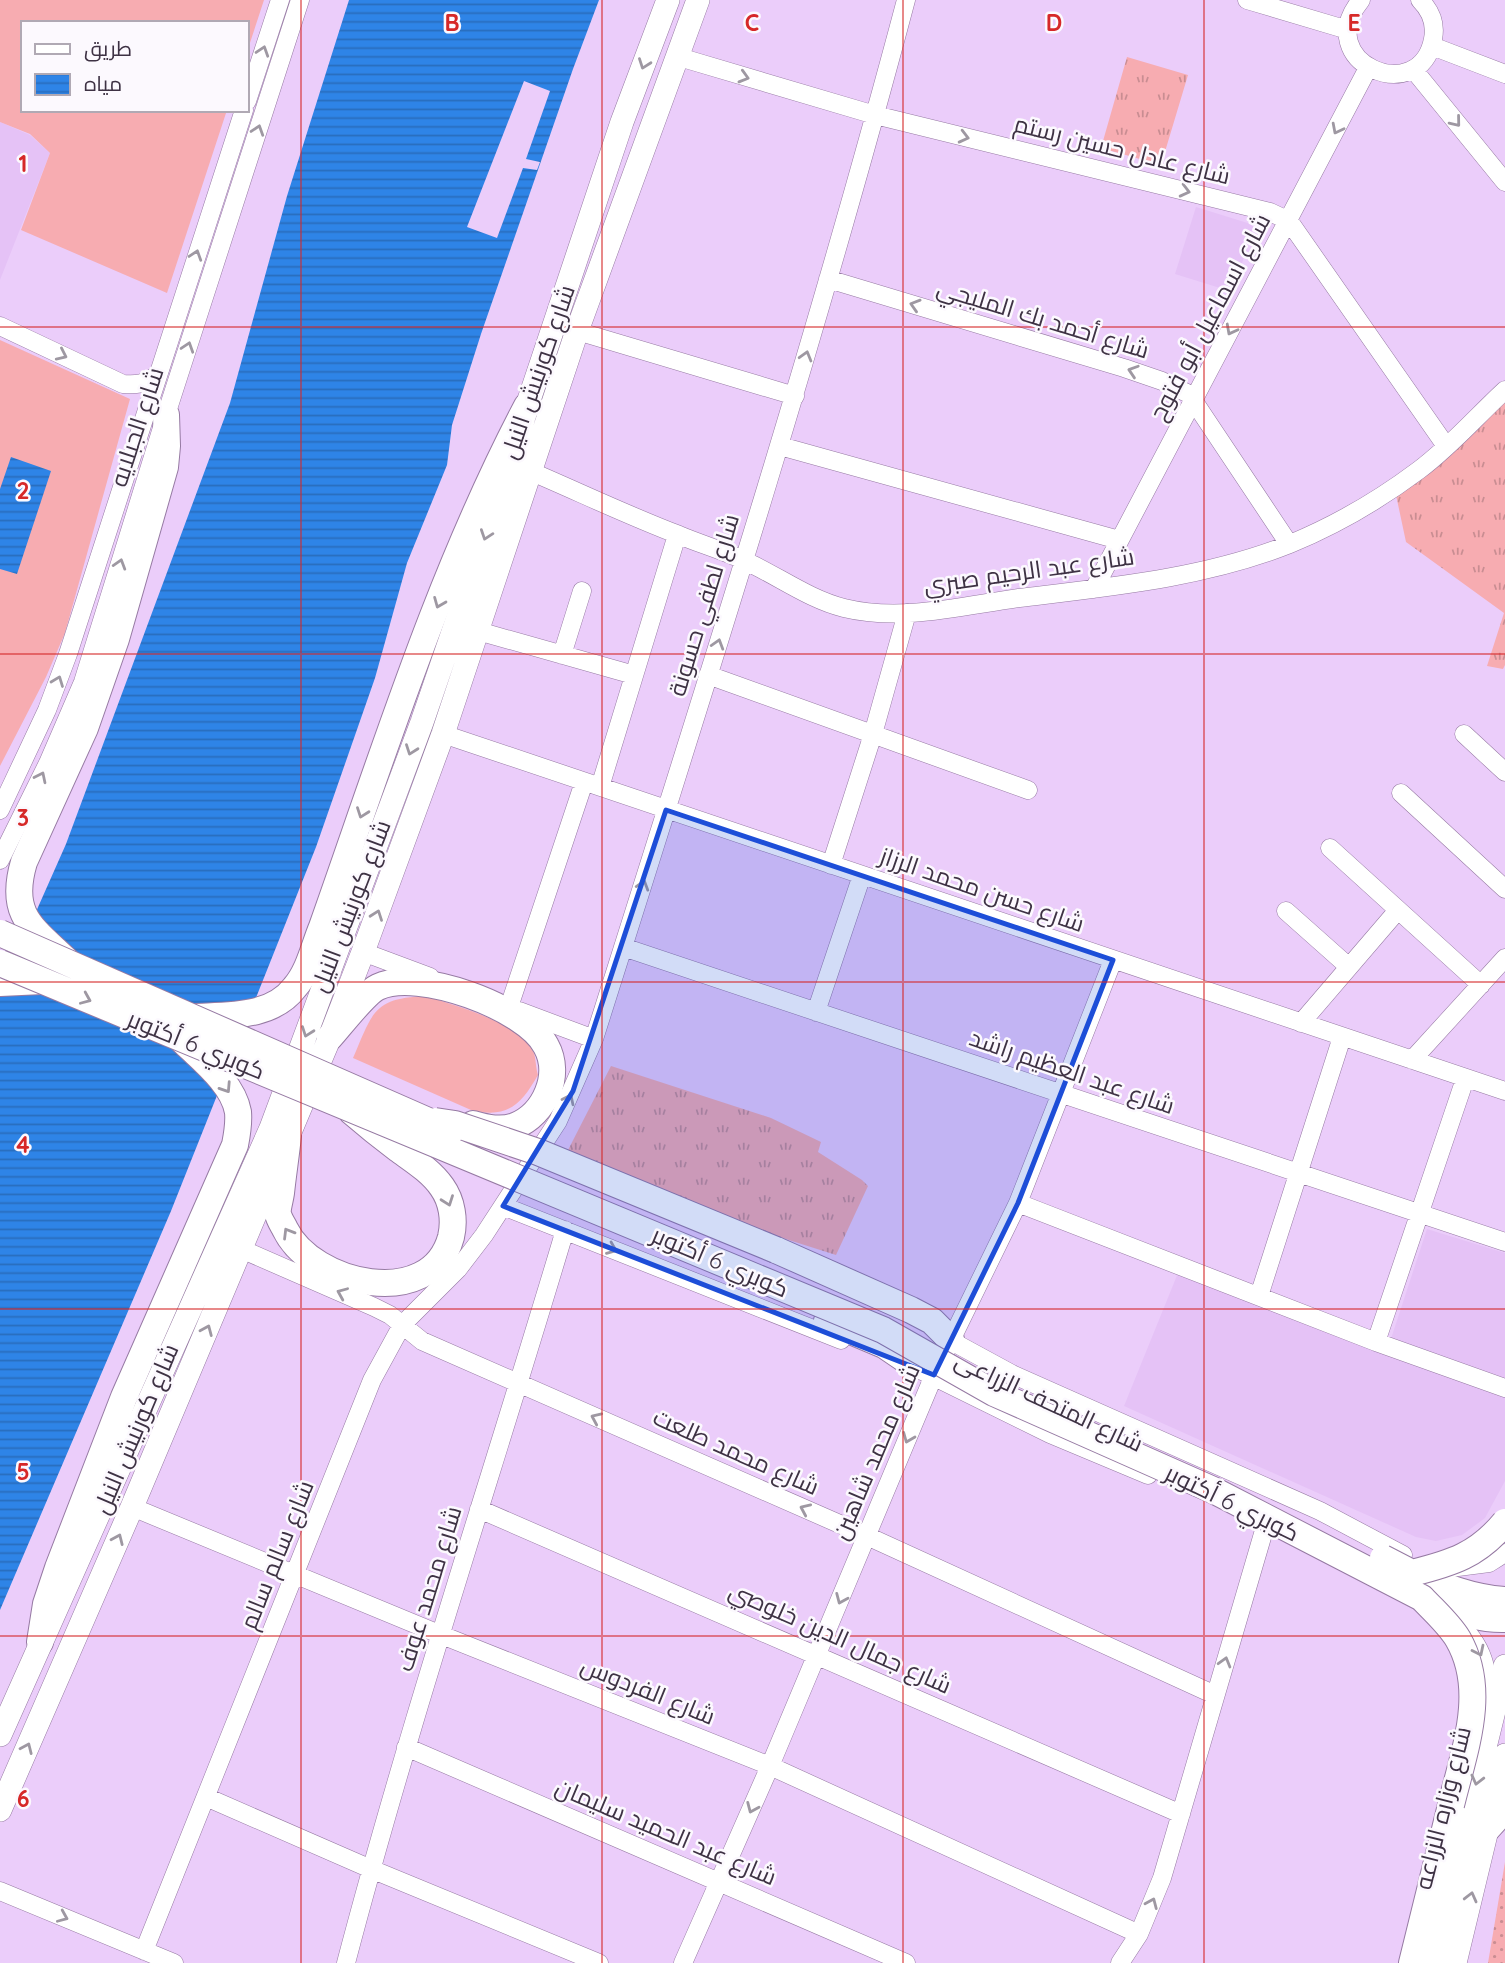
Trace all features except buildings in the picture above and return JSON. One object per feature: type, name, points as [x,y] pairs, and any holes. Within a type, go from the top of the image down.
[{"type":"highway","points":[[40,1642],[46,1604],[58,1568],[124,1397],[235,1145],[238,1110],[231,1095],[208,1065],[186,1028],[261,1010],[279,1002],[295,988],[322,927],[418,656],[491,475],[527,406]]},
{"type":"highway","points":[[69,963],[29,924],[19,899],[18,881],[24,862],[85,728],[116,639],[164,467],[166,415]]},
{"type":"highway","name":"كوبري 6 أكتوبر","points":[[0,933],[69,963],[186,1028]]},
{"type":"highway","name":"كوبري 6 أكتوبر","points":[[0,964],[41,981],[186,1028],[348,1097],[426,1120],[901,1321],[1000,1380],[1276,1503],[1406,1564],[1455,1591],[1505,1600]]},
{"type":"highway","points":[[0,984],[41,981]]},
{"type":"highway","points":[[330,1037],[375,988],[391,982],[425,985],[459,992],[515,1013],[537,1031],[547,1047],[552,1066],[551,1085],[543,1102],[531,1116],[514,1126],[496,1130],[408,1100],[348,1097]]},
{"type":"highway","points":[[288,1136],[278,1214],[288,1235],[302,1252],[320,1266],[341,1276],[387,1283],[403,1283],[430,1270],[441,1259],[448,1246],[453,1216],[449,1201],[431,1174],[348,1097]]},
{"type":"highway","name":"كوبري 6 أكتوبر","points":[[348,1097],[388,1124],[883,1330],[994,1393],[1213,1490],[1422,1598]]},
{"type":"highway","points":[[426,1120],[456,1124],[538,1152],[776,1250],[911,1310],[932,1321],[951,1340]]},
{"type":"highway","points":[[388,1124],[403,1137],[449,1163],[884,1345],[923,1370]]},
{"type":"highway","points":[[1406,1564],[1437,1567],[1478,1549],[1505,1522]]},
{"type":"highway","points":[[1422,1598],[1463,1613],[1505,1619]]},
{"type":"highway","points":[[1412,1963],[1471,1721],[1474,1695],[1469,1666],[1459,1640],[1422,1598]]},
{"type":"highway","points":[[1487,1829],[1505,1809]]},
{"type":"main road","name":"شارع كورنيش النيل","points":[[0,1735],[271,1128],[422,722],[511,463],[527,406],[622,122],[668,0]]},
{"type":"main road","name":"شارع كورنيش النيل","points":[[0,1810],[132,1507],[330,1037],[363,952],[443,734],[577,331],[698,0]]},
{"type":"main road","name":"شارع وزاره الزراعه","points":[[1432,1963],[1505,1666]]},
{"type":"main road","name":"شارع وزاره الزراعه","points":[[1455,1963],[1505,1755]]},
{"type":"street","points":[[248,98],[280,0]]},
{"type":"street","name":"شارع الجبلايه","points":[[0,860],[48,763],[83,682],[300,0]]},
{"type":"street","name":"شارع لطفي حسونة","points":[[503,1206],[568,1101],[594,1039],[780,446],[906,0]]},
{"type":"street","points":[[1247,0],[1348,30]]},
{"type":"street","points":[[1361,0],[1354,9],[1348,30],[1351,47],[1358,59],[1368,68],[1391,75],[1413,69],[1421,63],[1432,46],[1435,33],[1433,20],[1420,0]]},
{"type":"street","points":[[1432,46],[1505,74]]},
{"type":"street","name":"شارع عادل حسين رستم","points":[[679,57],[875,115],[1270,212],[1289,221]]},
{"type":"street","name":"شارع اسماعيل أبو فتوح","points":[[1094,589],[1368,68]]},
{"type":"street","points":[[1413,69],[1505,182]]},
{"type":"street","name":"شارع الجبلايه","points":[[0,810],[47,710],[68,654],[243,112]]},
{"type":"street","points":[[1289,221],[1446,446]]},
{"type":"street","name":"شارع أحمد بك المليجي","points":[[828,279],[1124,368],[1189,394],[1289,544]]},
{"type":"street","points":[[0,326],[123,384],[146,383],[156,376]]},
{"type":"street","points":[[577,331],[795,396]]},
{"type":"street","name":"شارع عبد الرحيم صبري","points":[[532,472],[677,535],[744,560],[796,588],[842,607],[871,613],[907,613],[1094,589],[1232,563],[1289,544],[1336,523],[1381,498],[1422,468],[1505,390]]},
{"type":"street","points":[[780,446],[1119,540]]},
{"type":"street","points":[[515,1013],[592,784],[634,675],[677,535]]},
{"type":"street","points":[[562,655],[582,591]]},
{"type":"street","points":[[831,865],[873,734],[907,613]]},
{"type":"street","points":[[478,631],[634,675]]},
{"type":"street","points":[[708,675],[1028,790]]},
{"type":"street","name":"شارع حسن محمد الرزاز","points":[[443,734],[1505,1091]]},
{"type":"street","points":[[1464,734],[1505,772]]},
{"type":"street","points":[[1401,793],[1505,888]]},
{"type":"street","points":[[1330,848],[1480,985]]},
{"type":"street","points":[[816,1012],[862,875]]},
{"type":"street","points":[[1301,1023],[1398,910]]},
{"type":"street","points":[[1286,911],[1349,967]]},
{"type":"street","name":"شارع عبد العظيم راشد","points":[[623,947],[1505,1242]]},
{"type":"street","points":[[363,952],[515,1013],[594,1039]]},
{"type":"street","points":[[1412,1060],[1505,958]]},
{"type":"street","name":"شارع محمد شاهين","points":[[683,1963],[867,1536],[923,1370],[951,1340],[1017,1203],[1113,960]]},
{"type":"street","points":[[1259,1296],[1342,1037]]},
{"type":"street","points":[[1376,1342],[1465,1079]]},
{"type":"street","name":"شارع المتحف الزراعى","points":[[534,1158],[951,1340],[1012,1374],[1320,1511],[1406,1564],[1445,1568],[1470,1567],[1489,1563],[1505,1553]]},
{"type":"street","points":[[1017,1203],[1376,1342],[1505,1388]]},
{"type":"street","name":"شارع المتحف الزراعى","points":[[503,1206],[822,1333],[923,1370],[992,1407],[1265,1527],[1450,1616],[1468,1632],[1482,1653],[1489,1676],[1490,1729]]},
{"type":"street","name":"شارع سالم سالم","points":[[144,1951],[372,1380],[402,1325],[458,1269],[503,1206]]},
{"type":"street","name":"شارع محمد عوف","points":[[346,1963],[439,1634],[565,1230]]},
{"type":"street","name":"شارع محمد طلعت","points":[[241,1249],[374,1307],[422,1341],[867,1536],[1215,1695]]},
{"type":"street","name":"شارع الفردوس","points":[[132,1507],[439,1634],[770,1766],[1139,1934]]},
{"type":"street","name":"شارع جمال الدين خلوصي","points":[[479,1509],[1181,1814]]},
{"type":"street","points":[[1120,1963],[1139,1934],[1163,1878],[1265,1527]]},
{"type":"street","points":[[1382,1583],[1390,1580],[1401,1564],[1406,1564]]},
{"type":"street","name":"شارع عبد الحميد سليمان","points":[[406,1747],[906,1963]]},
{"type":"street","points":[[206,1797],[371,1869],[599,1963]]},
{"type":"street","points":[[0,1891],[174,1963]]},
{"type":"highlighted area","points":[[666,810],[1113,960],[1018,1203],[934,1375],[503,1206],[573,1091]]},
{"type":"shaded area","points":[[0,122],[30,135],[50,153],[0,280]]},
{"type":"shaded area","points":[[1196,207],[1254,225],[1233,292],[1175,274]]},
{"type":"shaded area","points":[[1427,1229],[1505,1253],[1505,1481],[1485,1518],[1462,1535],[1436,1541],[1416,1537],[1124,1406],[1178,1273],[1386,1354]]},
{"type":"green space","points":[[0,0],[264,0],[248,49],[248,21],[21,21],[21,112],[226,112],[167,293],[21,230],[50,153],[30,134],[0,122]]},
{"type":"green space","points":[[1127,57],[1188,75],[1161,165],[1101,148]]},
{"type":"green space","points":[[0,340],[130,399],[65,633],[46,677],[0,766]]},
{"type":"green space","points":[[1505,391],[1505,665],[1503,669],[1487,666],[1504,613],[1406,542],[1396,495]]},
{"type":"green space","points":[[427,996],[487,1017],[527,1042],[534,1053],[538,1075],[519,1102],[504,1111],[494,1113],[471,1110],[353,1058],[365,1029],[377,1010],[395,1000]]},
{"type":"green space","points":[[611,1066],[771,1118],[821,1142],[818,1152],[868,1186],[836,1255],[748,1227],[566,1154]]},
{"type":"green space","points":[[1505,1862],[1505,1963],[1488,1963]]},
{"type":"water","points":[[349,0],[599,0],[481,334],[452,425],[447,465],[407,563],[375,678],[316,847],[171,1211],[0,1610],[0,993],[66,844],[230,403],[287,196]]},
{"type":"water","points":[[11,457],[51,471],[17,574],[0,569],[0,489]]},
{"type":"pier","points":[[524,81],[550,91],[526,159],[540,162],[537,170],[523,168],[497,238],[467,227]]}]
